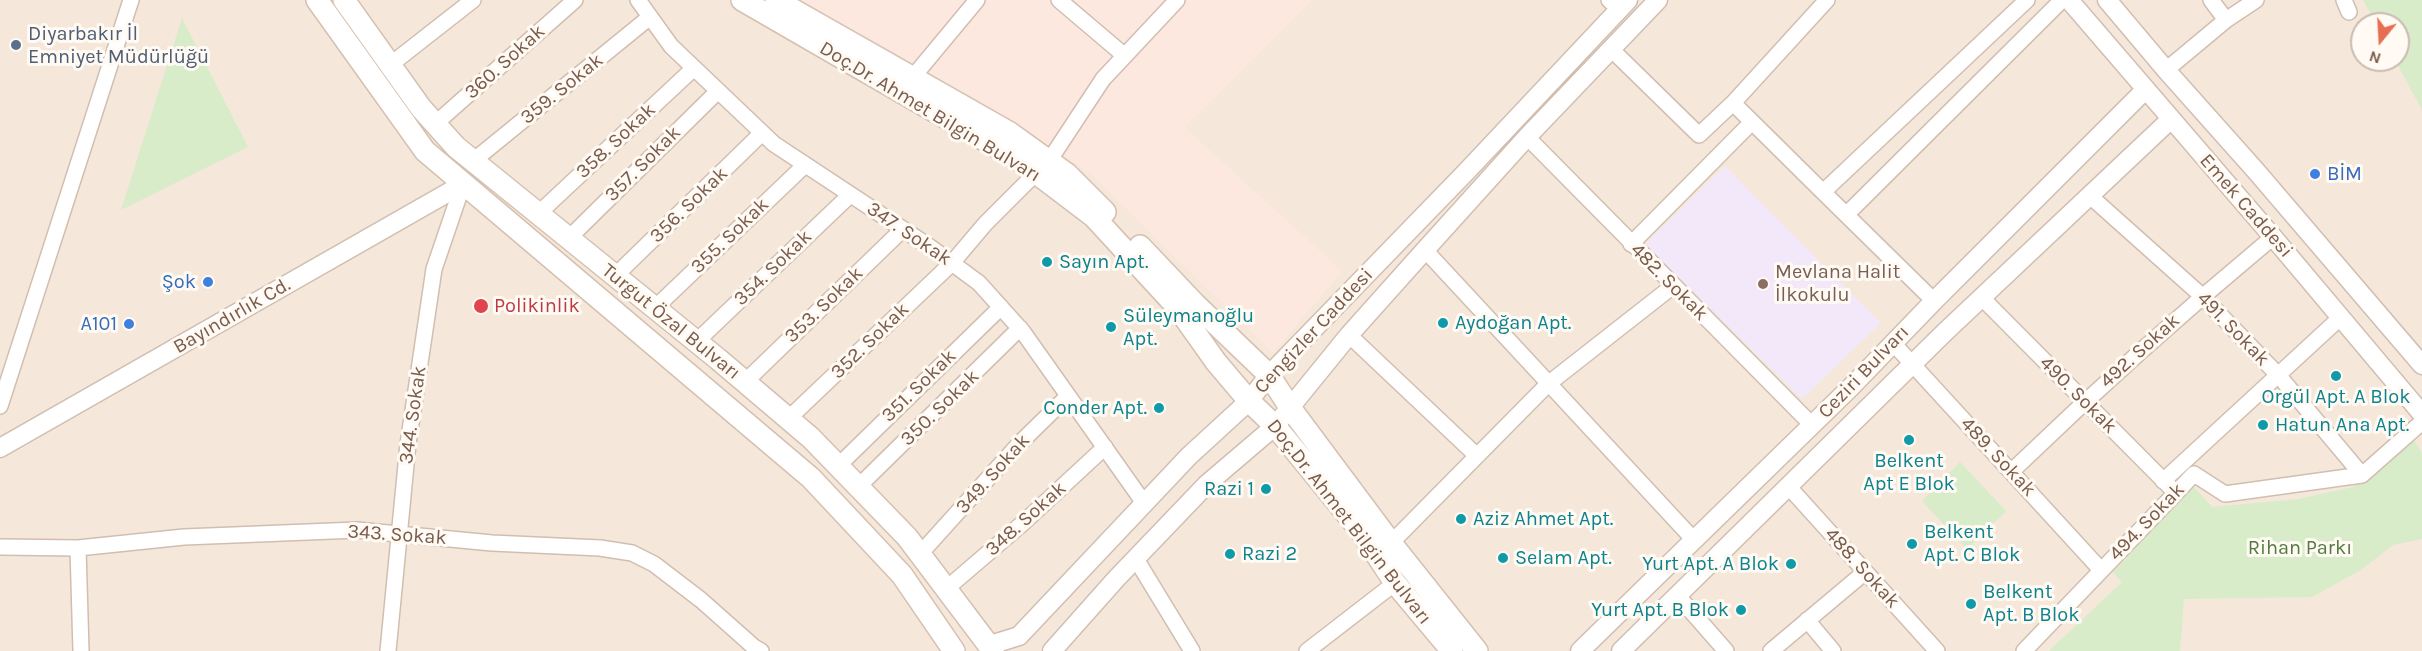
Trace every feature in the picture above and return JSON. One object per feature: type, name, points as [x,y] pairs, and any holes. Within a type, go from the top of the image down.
[{"type":"main road","name":"Turgut Özal Bulvarı","points":[[317,0],[425,151],[811,478],[902,575],[954,651]]},
{"type":"main road","name":"Turgut Özal Bulvarı","points":[[345,0],[421,108],[456,147],[697,341],[788,419],[838,466],[907,537],[991,648]]},
{"type":"main road","name":"Doç.Dr. Ahmet Bilgin Bulvarı","points":[[742,0],[1019,160],[1067,174],[1269,375],[1291,409],[1390,543],[1477,651]]},
{"type":"main road","name":"Doç.Dr. Ahmet Bilgin Bulvarı","points":[[783,2],[1010,133],[1094,217],[1177,307],[1216,362],[1249,401],[1275,426],[1363,534],[1395,583],[1452,651]]},
{"type":"street","points":[[0,406],[131,0]]},
{"type":"street","points":[[390,65],[473,0]]},
{"type":"street","name":"360. Sokak","points":[[435,124],[575,0]]},
{"type":"street","name":"347. Sokak","points":[[638,0],[671,46],[774,144],[903,229],[979,283],[1020,328],[1144,502]]},
{"type":"street","points":[[913,77],[977,0]]},
{"type":"street","points":[[1059,0],[1125,56]]},
{"type":"street","name":"352. Sokak","points":[[788,419],[952,263],[985,224],[1043,167],[1103,80],[1177,0]]},
{"type":"street","name":"Cengizler Caddesi","points":[[1052,651],[1207,484],[1275,426],[1291,409],[1349,335],[1425,250],[1527,137],[1658,0]]},
{"type":"street","points":[[1612,50],[1699,135],[1733,103],[1827,0]]},
{"type":"street","points":[[1823,192],[2027,0]]},
{"type":"street","points":[[1847,214],[2062,0]]},
{"type":"street","name":"Emek Caddesi","points":[[2069,0],[2422,414]]},
{"type":"street","name":"Emek Caddesi","points":[[2107,0],[2422,365]]},
{"type":"street","points":[[2211,0],[2226,20]]},
{"type":"street","points":[[2166,70],[2226,20],[2256,0]]},
{"type":"street","name":"Cengizler Caddesi","points":[[991,648],[1019,636],[1189,456],[1249,401],[1269,375],[1466,172],[1619,3]]},
{"type":"street","name":"359. Sokak","points":[[473,161],[650,16]]},
{"type":"street","name":"358. Sokak","points":[[538,213],[694,68]]},
{"type":"street","name":"Ceziri Bulvarı","points":[[1580,651],[1812,425],[2145,90]]},
{"type":"street","name":"357. Sokak","points":[[569,238],[718,91]]},
{"type":"street","points":[[1733,103],[1934,301]]},
{"type":"street","name":"Ceziri Bulvarı","points":[[1621,651],[1912,365],[2171,119]]},
{"type":"street","points":[[1631,244],[1752,122]]},
{"type":"street","name":"356. Sokak","points":[[615,276],[762,133]]},
{"type":"street","name":"482. Sokak","points":[[1527,137],[1812,425]]},
{"type":"street","name":"355. Sokak","points":[[655,308],[805,165]]},
{"type":"street","name":"Bayındırlık Cd.","points":[[0,448],[463,184]]},
{"type":"street","name":"344. Sokak","points":[[388,651],[408,444],[434,268],[463,184]]},
{"type":"street","name":"354. Sokak","points":[[697,341],[850,195]]},
{"type":"street","name":"491. Sokak","points":[[2090,196],[2202,296],[2279,376],[2362,475]]},
{"type":"street","name":"353. Sokak","points":[[745,382],[903,229]]},
{"type":"street","name":"492. Sokak","points":[[2012,471],[2085,400],[2202,296],[2273,237]]},
{"type":"street","points":[[1425,250],[1694,540]]},
{"type":"street","points":[[1390,543],[1548,384],[1672,286]]},
{"type":"street","name":"490. Sokak","points":[[1982,298],[2175,492]]},
{"type":"street","name":"351. Sokak","points":[[838,466],[1001,307]]},
{"type":"street","points":[[2163,481],[2341,317]]},
{"type":"street","name":"350. Sokak","points":[[858,486],[1020,328]]},
{"type":"street","points":[[1349,335],[1476,455]]},
{"type":"street","name":"489. Sokak","points":[[1893,343],[2102,570]]},
{"type":"street","name":"349. Sokak","points":[[920,554],[1020,443],[1068,396]]},
{"type":"street","points":[[2362,475],[2422,422]]},
{"type":"street","name":"348. Sokak","points":[[946,589],[1023,523],[1105,447]]},
{"type":"street","name":"494. Sokak","points":[[2024,651],[2194,474],[2225,494],[2362,475]]},
{"type":"street","name":"488. Sokak","points":[[1788,486],[1936,651]]},
{"type":"street","name":"343. Sokak","points":[[0,547],[78,548],[184,537],[346,530],[492,543],[600,548],[632,554],[654,564],[761,651]]},
{"type":"street","points":[[78,548],[81,651]]},
{"type":"street","points":[[1136,559],[1192,651]]},
{"type":"street","points":[[1771,651],[1865,572]]},
{"type":"street","points":[[1307,651],[1395,583]]},
{"type":"street","points":[[1677,595],[1726,651]]},
{"type":"street","points":[[1808,620],[1833,651]]},
{"type":"shaded area","points":[[0,0],[2422,0],[2422,651],[0,651]]},
{"type":"shaded area","points":[[801,0],[1312,0],[1184,127],[1342,271],[1273,353],[1092,175],[1037,137],[959,89]]},
{"type":"shaded area","name":"Mevlana Halit İlkokulu","points":[[1725,166],[1881,323],[1802,399],[1645,244]]},
{"type":"green space","points":[[2363,0],[2422,0],[2422,110],[2401,72],[2410,72],[2410,12],[2370,12]]},
{"type":"green space","points":[[182,18],[248,147],[121,210]]},
{"type":"green space","name":"Rihan Parkı","points":[[2410,434],[2422,453],[2422,539],[2393,545],[2361,570],[2312,597],[2184,599],[2180,651],[2049,651],[2122,582],[2113,572],[2194,487],[2212,507],[2298,499],[2353,487]]},
{"type":"green space","points":[[1960,462],[2006,511],[1967,549],[1922,501]]},
{"type":"place","name":"Diyarbakır İl Emniyet Müdürlüğü","points":[[16,45]]},
{"type":"place","name":"BİM","points":[[2315,174]]},
{"type":"place","name":"Sayın Apt.","points":[[1047,262]]},
{"type":"place","name":"Şok","points":[[208,282]]},
{"type":"place","name":"Mevlana Halit İlkokulu","points":[[1763,284]]},
{"type":"place","name":"Polikinlik","points":[[481,306]]},
{"type":"place","name":"Aydoğan Apt.","points":[[1443,323]]},
{"type":"place","name":"A101","points":[[129,324]]},
{"type":"place","name":"Süleymanoğlu Apt.","points":[[1111,327]]},
{"type":"place","name":"Orgül Apt. A Blok","points":[[2336,376]]},
{"type":"place","name":"Conder Apt.","points":[[1159,408]]},
{"type":"place","name":"Hatun Ana Apt.","points":[[2263,425]]},
{"type":"place","name":"Belkent Apt E Blok","points":[[1909,440]]},
{"type":"place","name":"Razi 1","points":[[1266,489]]},
{"type":"place","name":"Aziz Ahmet Apt.","points":[[1461,519]]},
{"type":"place","name":"Belkent Apt. C Blok","points":[[1912,544]]},
{"type":"place","name":"Razi 2","points":[[1230,554]]},
{"type":"place","name":"Selam Apt.","points":[[1503,558]]},
{"type":"place","name":"Yurt Apt. A Blok","points":[[1791,564]]},
{"type":"place","name":"Belkent Apt. B Blok","points":[[1971,604]]},
{"type":"place","name":"Yurt Apt. B Blok","points":[[1741,610]]}]
